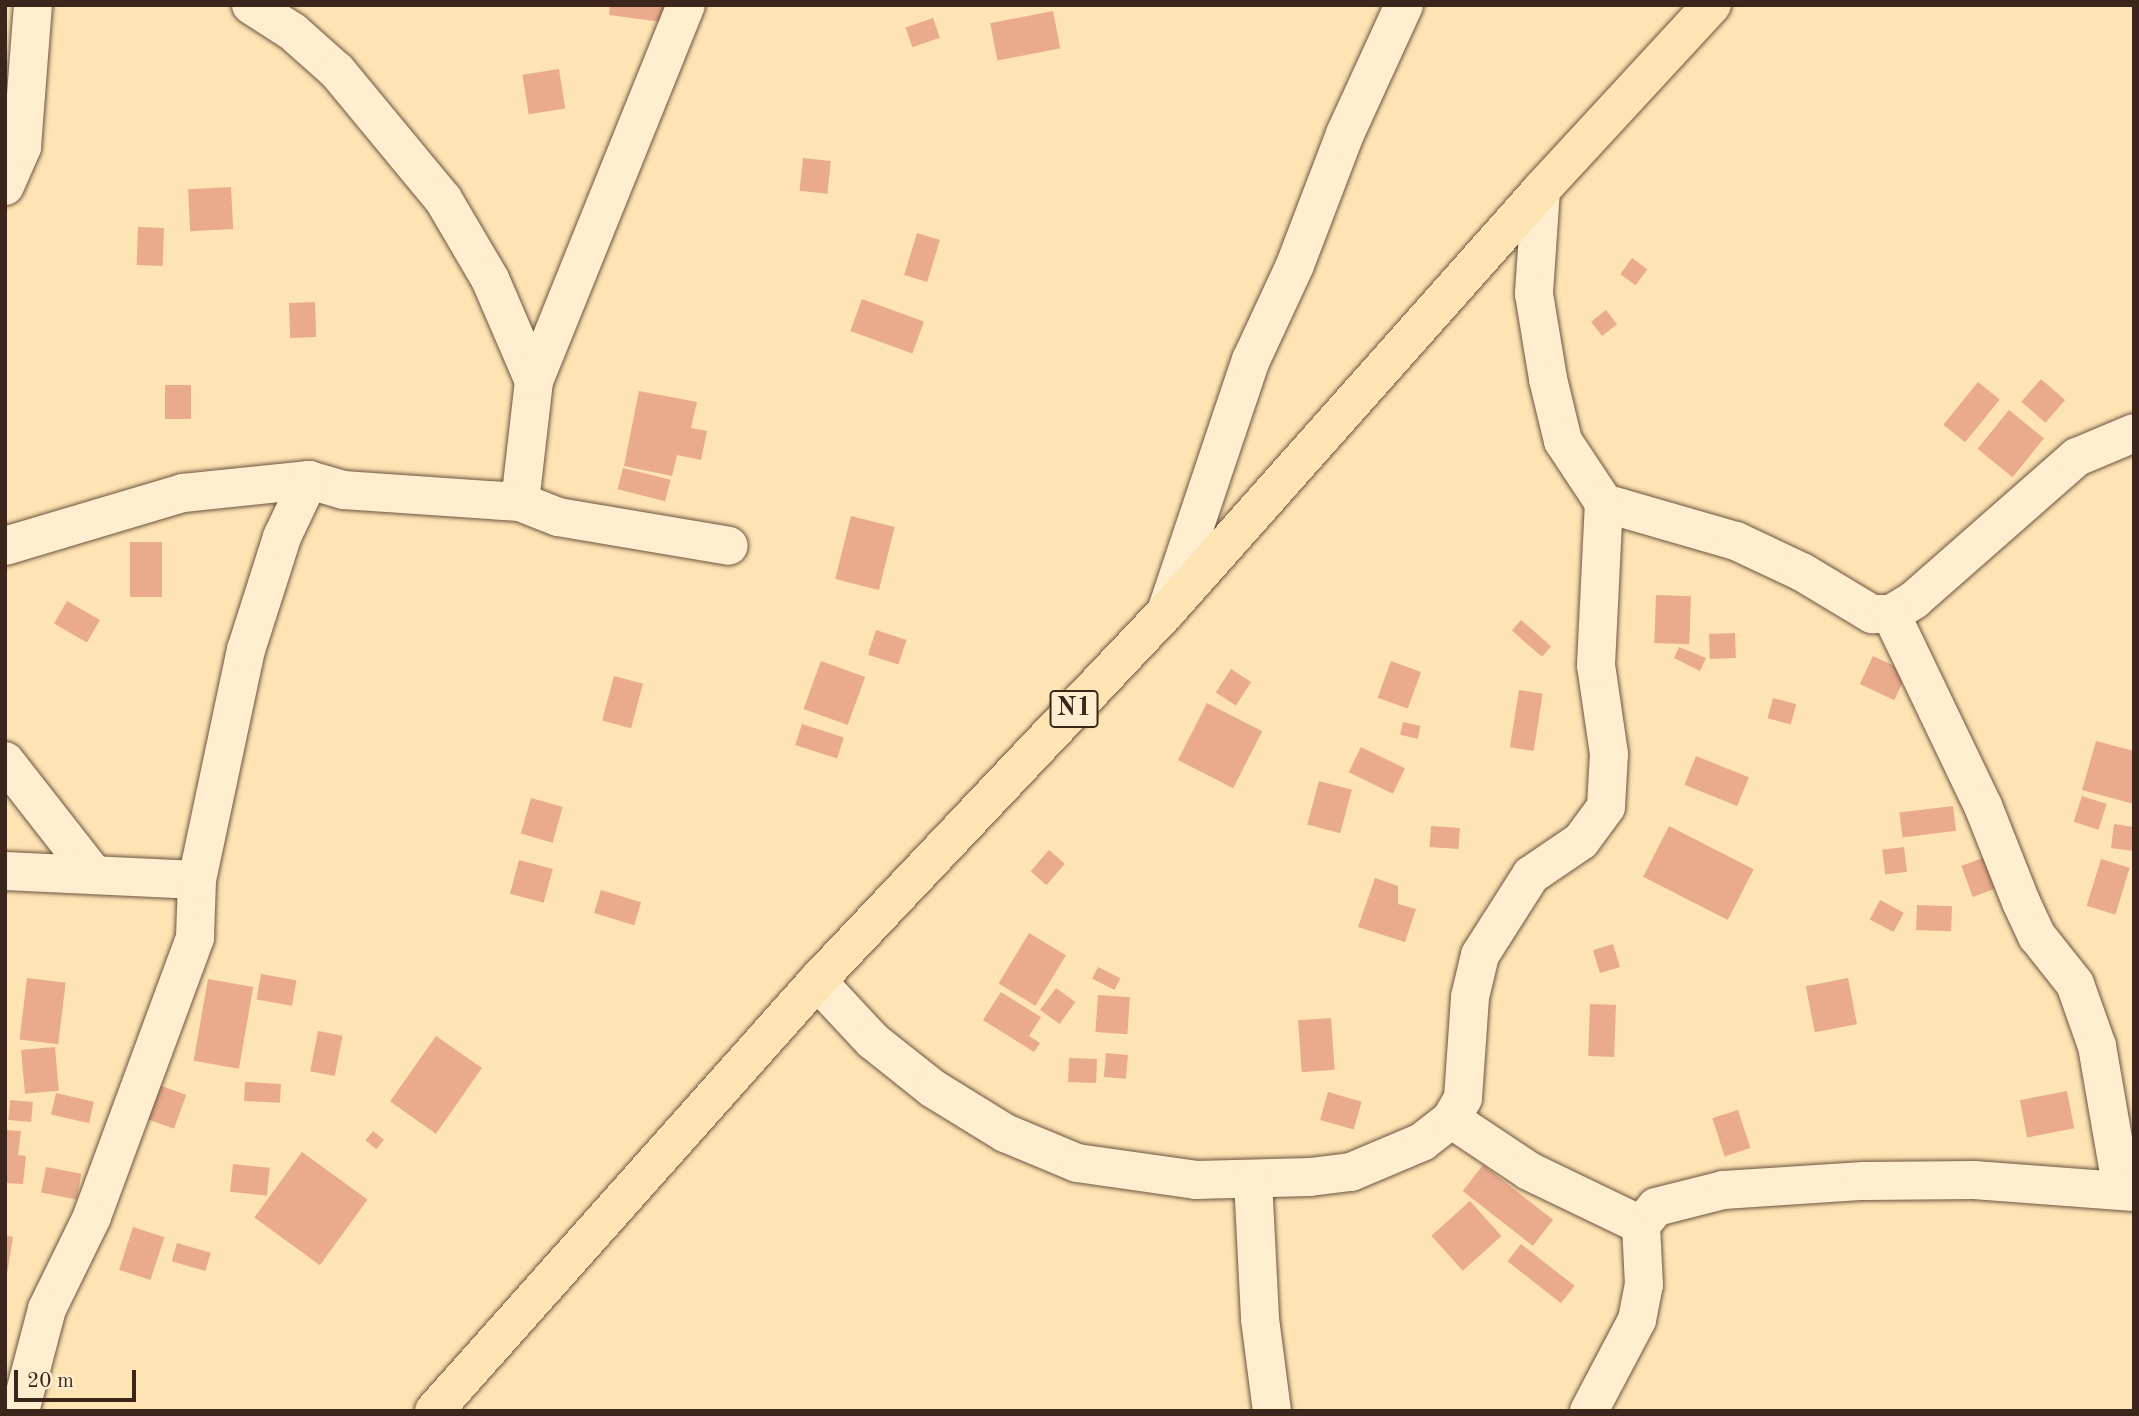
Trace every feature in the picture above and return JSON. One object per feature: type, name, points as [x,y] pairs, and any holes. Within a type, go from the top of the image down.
[{"type":"highway","name":"N1","points":[[434,1411],[817,981],[1166,612],[1541,190],[1712,5]]},
{"type":"street","points":[[5,186],[22,147],[33,5]]},
{"type":"street","points":[[251,5],[293,32],[337,71],[443,199],[490,279],[534,381]]},
{"type":"street","points":[[520,502],[534,381],[686,5]]},
{"type":"street","points":[[1166,612],[1251,360],[1295,265],[1345,134],[1404,5]]},
{"type":"street","points":[[817,981],[873,1041],[932,1088],[1005,1133],[1077,1163],[1158,1177],[1253,1180],[1351,1172],[1422,1142],[1451,1119],[1463,1098],[1470,997],[1480,955],[1531,874],[1581,841],[1606,807],[1609,754],[1596,665],[1604,503],[1563,441],[1548,379],[1534,294],[1541,190]]},
{"type":"street","points":[[1604,503],[1736,541],[1802,572],[1872,614],[1891,614],[1923,593],[2077,457],[2134,433]]},
{"type":"street","points":[[20,1411],[47,1309],[92,1217],[195,938],[197,880],[246,650],[282,537],[309,481]]},
{"type":"street","points":[[5,546],[183,493],[309,481],[343,490],[520,502],[558,517],[729,546]]},
{"type":"street","points":[[1588,1411],[1637,1320],[1644,1286],[1641,1225],[1656,1207],[1723,1190],[1935,1179],[2128,1191],[2097,1046],[2075,984],[2037,936],[1983,806],[1891,614]]},
{"type":"street","points":[[5,761],[94,875]]},
{"type":"street","points":[[5,871],[197,880]]},
{"type":"street","points":[[1451,1119],[1529,1171],[1641,1225]]},
{"type":"street","points":[[1253,1180],[1260,1319],[1272,1411]]},
{"type":"building","points":[[610,5],[665,5],[662,22],[609,15]]},
{"type":"building","points":[[1053,11],[1060,48],[997,61],[990,23]]},
{"type":"building","points":[[933,18],[940,38],[912,47],[906,27]]},
{"type":"building","points":[[559,69],[565,109],[529,114],[522,75]]},
{"type":"building","points":[[803,158],[831,161],[827,194],[800,191]]},
{"type":"building","points":[[231,187],[233,229],[190,231],[188,189]]},
{"type":"building","points":[[138,227],[164,228],[163,266],[137,265]]},
{"type":"building","points":[[917,233],[940,240],[927,282],[904,275]]},
{"type":"building","points":[[1632,258],[1647,269],[1636,285],[1620,274]]},
{"type":"building","points":[[862,299],[924,322],[912,354],[850,331]]},
{"type":"building","points":[[315,302],[316,337],[290,338],[289,303]]},
{"type":"building","points":[[1606,310],[1617,324],[1602,336],[1591,322]]},
{"type":"building","points":[[2041,379],[2065,400],[2045,423],[2021,402]]},
{"type":"building","points":[[1978,382],[2000,400],[1965,442],[1943,425]]},
{"type":"building","points":[[165,385],[191,385],[191,419],[165,419]]},
{"type":"building","points":[[639,391],[697,402],[691,428],[707,431],[701,460],[677,455],[672,476],[624,466]]},
{"type":"building","points":[[2009,410],[2044,438],[2013,477],[1978,449]]},
{"type":"building","points":[[623,468],[671,480],[665,501],[618,489]]},
{"type":"building","points":[[851,516],[895,527],[879,590],[835,579]]},
{"type":"building","points":[[130,542],[162,542],[162,597],[130,597]]},
{"type":"building","points":[[1656,595],[1691,596],[1689,644],[1654,643]]},
{"type":"building","points":[[67,601],[100,620],[87,643],[54,624]]},
{"type":"building","points":[[1521,620],[1551,646],[1542,657],[1512,631]]},
{"type":"building","points":[[876,630],[906,640],[898,665],[868,655]]},
{"type":"building","points":[[1735,633],[1736,658],[1710,659],[1709,634]]},
{"type":"building","points":[[1679,647],[1706,658],[1700,671],[1674,658]]},
{"type":"building","points":[[1873,656],[1907,672],[1894,700],[1860,684]]},
{"type":"building","points":[[821,661],[865,677],[848,725],[804,709]]},
{"type":"building","points":[[1391,661],[1421,672],[1408,709],[1378,698]]},
{"type":"building","points":[[1231,669],[1251,682],[1236,706],[1216,692]]},
{"type":"building","points":[[614,676],[643,684],[631,728],[602,720]]},
{"type":"building","points":[[1519,690],[1543,694],[1534,751],[1510,747]]},
{"type":"building","points":[[1773,698],[1796,704],[1791,724],[1768,718]]},
{"type":"building","points":[[1207,703],[1262,731],[1233,788],[1178,760]]},
{"type":"building","points":[[1403,722],[1421,726],[1418,739],[1400,735]]},
{"type":"building","points":[[802,724],[844,738],[837,759],[795,745]]},
{"type":"building","points":[[2096,741],[2134,751],[2134,804],[2082,790]]},
{"type":"building","points":[[1361,747],[1405,768],[1393,794],[1349,772]]},
{"type":"building","points":[[1696,756],[1749,777],[1737,806],[1684,785]]},
{"type":"building","points":[[1319,781],[1352,790],[1340,833],[1307,824]]},
{"type":"building","points":[[2082,796],[2107,804],[2098,830],[2074,822]]},
{"type":"building","points":[[531,798],[563,807],[553,843],[521,834]]},
{"type":"building","points":[[1953,806],[1956,831],[1902,837],[1899,813]]},
{"type":"building","points":[[2114,824],[2134,827],[2134,851],[2111,848]]},
{"type":"building","points":[[1431,826],[1460,828],[1458,849],[1430,847]]},
{"type":"building","points":[[1669,826],[1754,869],[1728,920],[1643,877]]},
{"type":"building","points":[[1904,847],[1907,872],[1885,874],[1882,850]]},
{"type":"building","points":[[1049,850],[1065,864],[1046,885],[1031,871]]},
{"type":"building","points":[[1983,858],[1994,889],[1973,897],[1961,866]]},
{"type":"building","points":[[2101,859],[2130,868],[2115,915],[2087,906]]},
{"type":"building","points":[[519,860],[553,869],[544,903],[510,894]]},
{"type":"building","points":[[1375,878],[1398,886],[1398,904],[1416,909],[1405,942],[1358,927]]},
{"type":"building","points":[[601,890],[641,902],[634,925],[594,913]]},
{"type":"building","points":[[1880,900],[1904,913],[1894,932],[1870,919]]},
{"type":"building","points":[[1917,905],[1952,906],[1951,931],[1916,930]]},
{"type":"building","points":[[1029,933],[1066,955],[1035,1006],[999,984]]},
{"type":"building","points":[[1613,944],[1620,967],[1600,973],[1593,950]]},
{"type":"building","points":[[1098,967],[1120,978],[1114,990],[1092,979]]},
{"type":"building","points":[[261,974],[296,980],[292,1006],[256,1000]]},
{"type":"building","points":[[27,978],[66,983],[58,1044],[19,1040]]},
{"type":"building","points":[[1848,978],[1857,1024],[1815,1032],[1806,986]]},
{"type":"building","points":[[208,979],[253,987],[239,1069],[194,1061]]},
{"type":"building","points":[[1056,988],[1075,1002],[1060,1024],[1040,1010]]},
{"type":"building","points":[[1001,992],[1041,1017],[1029,1036],[1040,1043],[1034,1052],[983,1020]]},
{"type":"building","points":[[1098,995],[1130,997],[1127,1034],[1095,1032]]},
{"type":"building","points":[[1590,1004],[1616,1005],[1614,1057],[1588,1056]]},
{"type":"building","points":[[1331,1018],[1335,1070],[1302,1072],[1298,1020]]},
{"type":"building","points":[[318,1031],[343,1036],[335,1076],[310,1071]]},
{"type":"building","points":[[436,1036],[482,1068],[436,1134],[390,1102]]},
{"type":"building","points":[[55,1047],[59,1091],[25,1094],[21,1050]]},
{"type":"building","points":[[1106,1053],[1128,1055],[1126,1079],[1104,1077]]},
{"type":"building","points":[[1069,1058],[1097,1059],[1096,1083],[1068,1082]]},
{"type":"building","points":[[245,1082],[281,1084],[280,1103],[244,1101]]},
{"type":"building","points":[[159,1085],[186,1095],[174,1129],[147,1119]]},
{"type":"building","points":[[2067,1091],[2074,1128],[2027,1137],[2020,1100]]},
{"type":"building","points":[[1328,1092],[1362,1102],[1354,1130],[1320,1120]]},
{"type":"building","points":[[56,1093],[94,1102],[89,1123],[51,1114]]},
{"type":"building","points":[[10,1100],[33,1102],[31,1122],[8,1120]]},
{"type":"building","points":[[1738,1110],[1750,1148],[1725,1156],[1712,1118]]},
{"type":"building","points":[[5,1130],[21,1131],[18,1155],[26,1156],[23,1184],[5,1183]]},
{"type":"building","points":[[373,1131],[384,1140],[376,1149],[365,1140]]},
{"type":"building","points":[[302,1152],[368,1200],[320,1265],[254,1218]]},
{"type":"building","points":[[233,1164],[270,1168],[267,1196],[230,1192]]},
{"type":"building","points":[[1483,1165],[1553,1220],[1533,1246],[1463,1191]]},
{"type":"building","points":[[46,1167],[81,1174],[76,1199],[41,1193]]},
{"type":"building","points":[[1470,1201],[1501,1236],[1463,1271],[1431,1236]]},
{"type":"building","points":[[133,1227],[164,1237],[150,1280],[119,1270]]},
{"type":"building","points":[[5,1235],[13,1237],[7,1274],[5,1274]]},
{"type":"building","points":[[177,1243],[211,1253],[205,1271],[172,1261]]},
{"type":"building","points":[[1521,1244],[1575,1286],[1561,1303],[1507,1261]]}]
